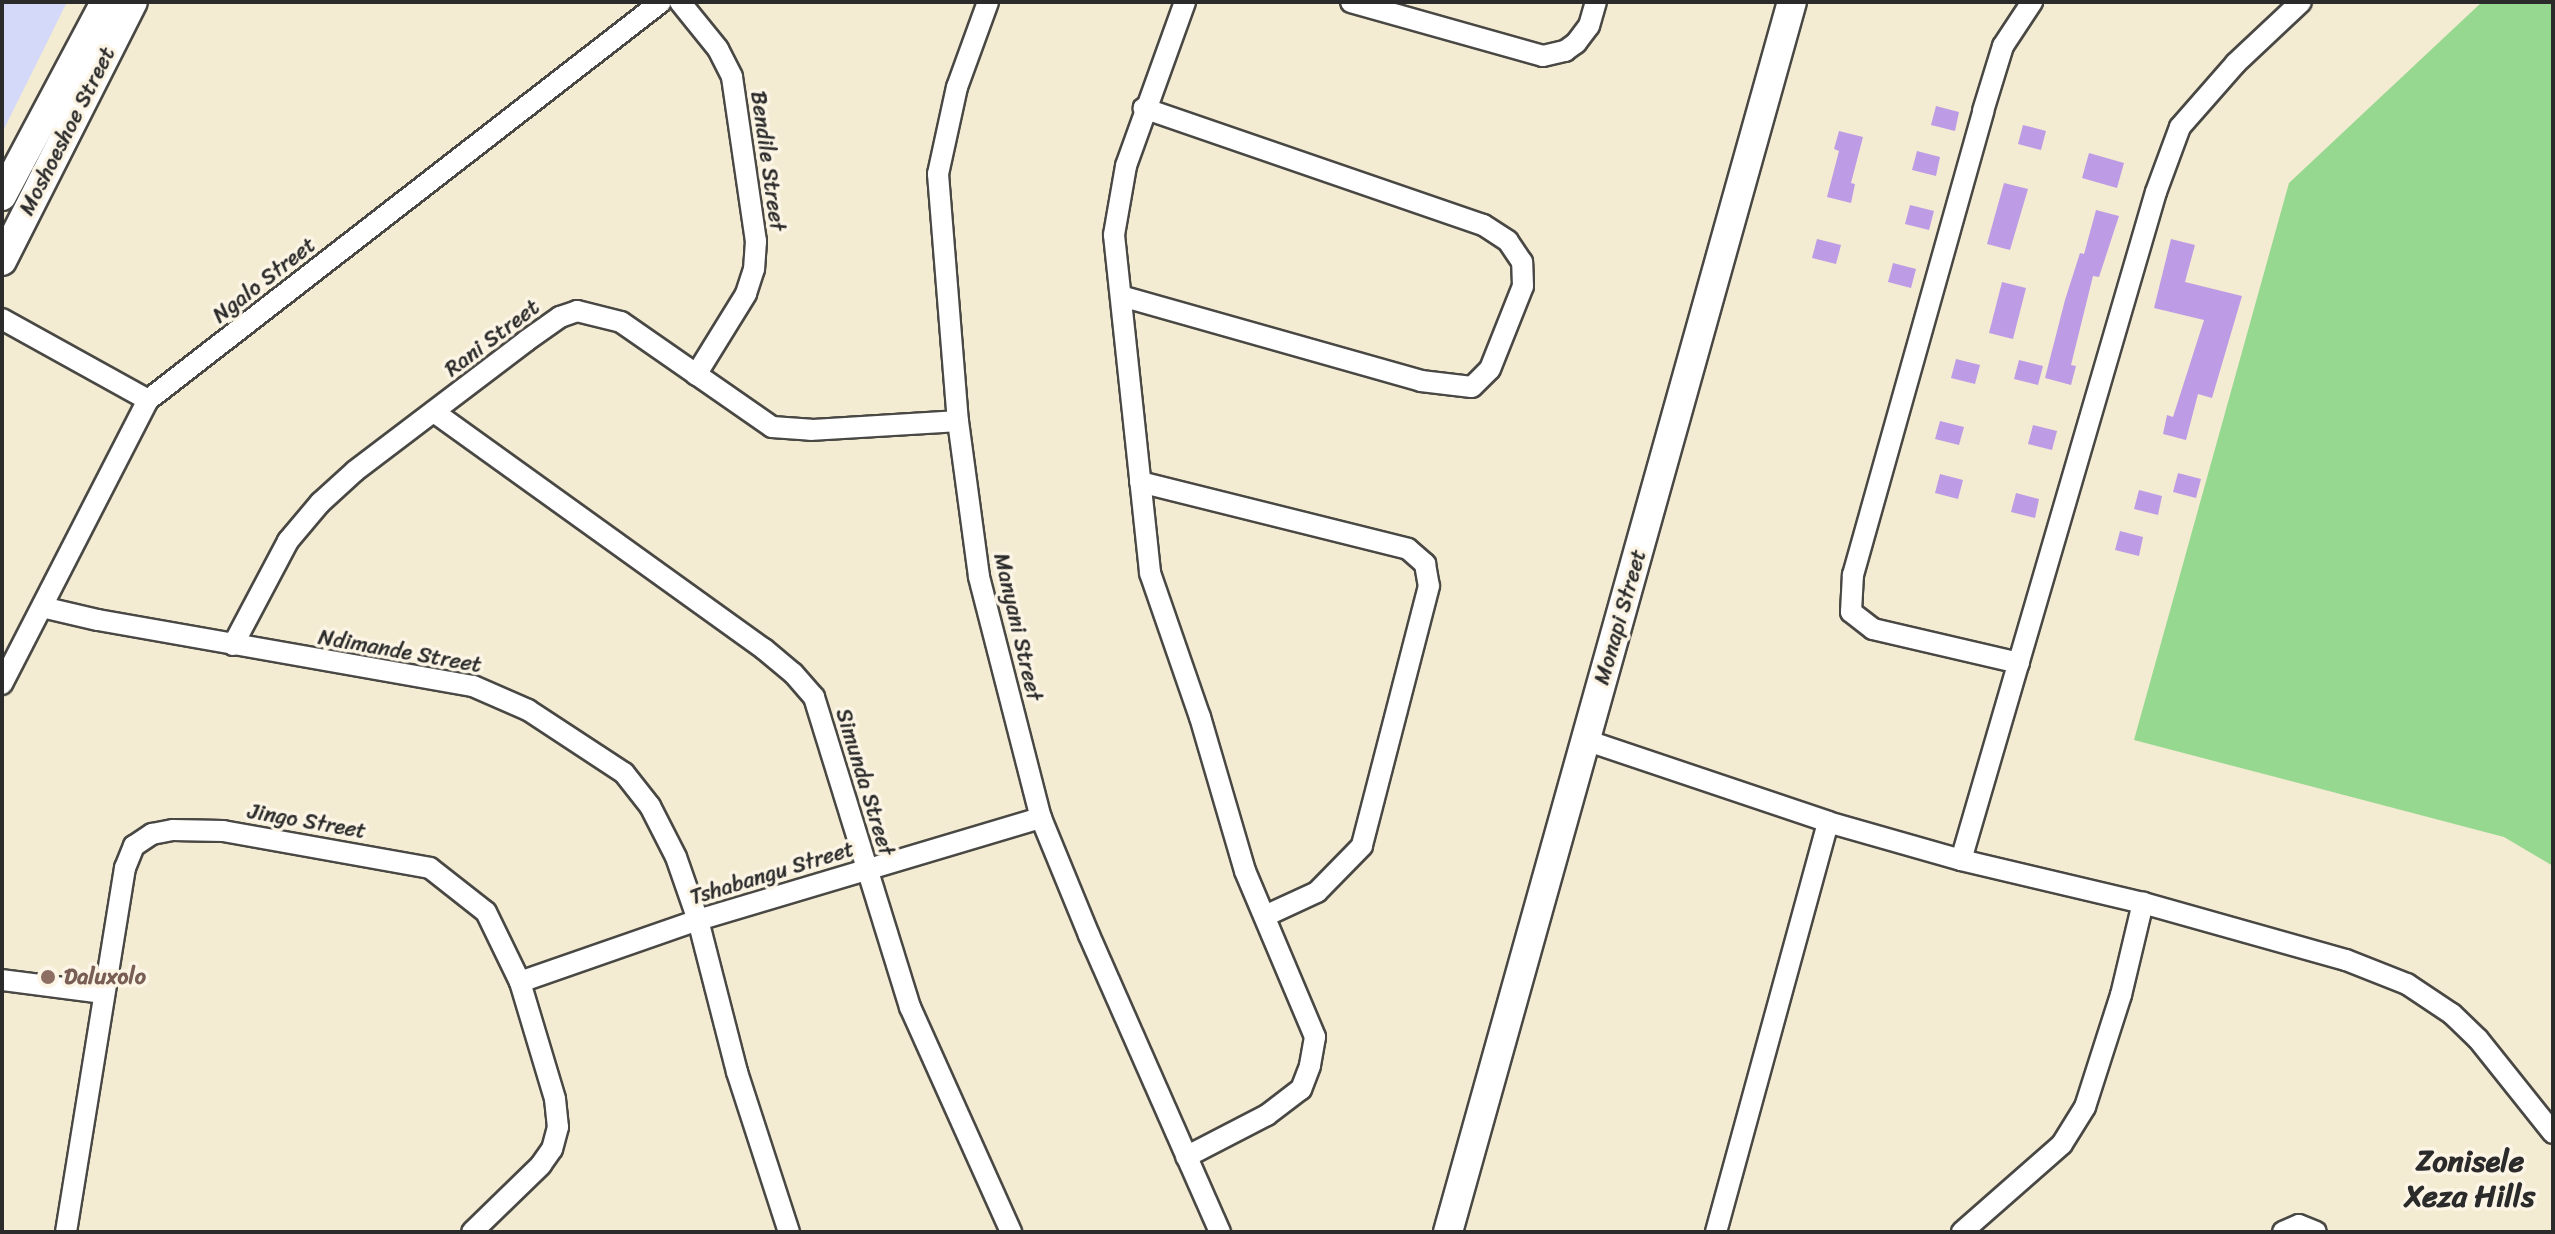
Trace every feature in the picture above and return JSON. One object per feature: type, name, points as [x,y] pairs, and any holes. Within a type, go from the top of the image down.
[{"type":"street","name":"Moshoeshoe Street","points":[[2,196],[105,2]]},
{"type":"street","name":"Moshoeshoe Street","points":[[2,261],[133,2]]},
{"type":"street","name":"Ngalo Street","points":[[2,684],[148,400],[661,2]]},
{"type":"street","name":"Bendile Street","points":[[680,2],[718,49],[732,77],[756,241],[754,269],[746,294],[696,375]]},
{"type":"street","name":"Manyani Street","points":[[988,2],[957,87],[938,174],[958,421],[979,577],[1041,818],[1220,1232]]},
{"type":"street","points":[[1185,2],[1144,108],[1126,166],[1114,235],[1150,573],[1200,717],[1245,871],[1315,1037],[1310,1066],[1301,1089],[1267,1115],[1186,1157]]},
{"type":"street","points":[[1351,2],[1543,56],[1565,51],[1576,43],[1589,26],[1596,2]]},
{"type":"street","name":"Monapi Street","points":[[1448,1232],[1792,2]]},
{"type":"street","points":[[2019,663],[1873,629],[1851,612],[1853,575],[1983,111],[2003,46],[2032,2]]},
{"type":"street","points":[[1961,860],[2156,192],[2180,127],[2236,63],[2301,2]]},
{"type":"street","points":[[1121,296],[1421,381],[1472,387],[1490,369],[1523,286],[1522,262],[1508,241],[1483,225],[1144,108]]},
{"type":"street","name":"Rani Street","points":[[233,645],[288,541],[320,503],[526,341],[560,317],[577,311],[621,322],[772,427],[811,430],[958,421]]},
{"type":"street","points":[[2,319],[148,400]]},
{"type":"street","name":"Simunda Street","points":[[434,412],[793,673],[814,697],[910,1007],[1011,1232]]},
{"type":"street","points":[[1140,482],[1408,549],[1425,564],[1429,586],[1362,846],[1317,892],[1265,916]]},
{"type":"street","name":"Ndimande Street","points":[[42,607],[233,645],[473,686],[528,710],[624,773],[650,806],[676,857],[698,920],[781,1229]]},
{"type":"street","points":[[1585,740],[1828,822],[1961,860],[2143,903],[2346,960],[2407,984],[2452,1014],[2478,1039],[2553,1133]]},
{"type":"street","name":"Tshabangu Street","points":[[520,982],[698,920],[1041,818]]},
{"type":"street","points":[[1716,1232],[1828,822]]},
{"type":"street","name":"Jingo Street","points":[[66,1232],[125,868],[134,846],[152,834],[173,830],[223,831],[430,868],[486,912],[520,982],[552,1088],[558,1127],[552,1149],[541,1165],[472,1232]]},
{"type":"street","points":[[1962,1232],[2062,1144],[2085,1107],[2121,995],[2143,903]]},
{"type":"street","points":[[2,980],[103,993]]},
{"type":"street","points":[[2283,1232],[2299,1225],[2316,1232]]},
{"type":"shaded area","points":[[2,2],[67,2],[2,133]]},
{"type":"green space","points":[[2482,2],[2553,2],[2553,866],[2504,837],[2134,740],[2289,183]]},
{"type":"building","points":[[1936,106],[1959,112],[1955,131],[1931,125]]},
{"type":"building","points":[[2023,125],[2046,131],[2041,150],[2018,144]]},
{"type":"building","points":[[1839,131],[1863,137],[1851,183],[1855,184],[1851,203],[1827,197],[1839,151],[1834,149]]},
{"type":"building","points":[[1917,151],[1940,157],[1936,176],[1912,170]]},
{"type":"building","points":[[2089,153],[2124,163],[2117,188],[2082,178]]},
{"type":"building","points":[[2004,183],[2028,189],[2010,250],[1987,244]]},
{"type":"building","points":[[1910,205],[1934,211],[1929,230],[1905,224]]},
{"type":"building","points":[[2096,210],[2119,216],[2099,277],[2093,276],[2071,365],[2076,366],[2071,385],[2045,378],[2065,300],[2080,253],[2084,254]]},
{"type":"building","points":[[1817,239],[1841,245],[1836,264],[1812,258]]},
{"type":"building","points":[[2171,239],[2195,245],[2185,282],[2242,296],[2212,398],[2198,394],[2186,440],[2163,434],[2167,415],[2173,417],[2204,320],[2154,308]]},
{"type":"building","points":[[1893,263],[1916,269],[1911,288],[1888,282]]},
{"type":"building","points":[[2002,282],[2026,288],[2013,339],[1989,333]]},
{"type":"building","points":[[1956,359],[1980,365],[1975,384],[1951,378]]},
{"type":"building","points":[[2019,360],[2043,366],[2038,385],[2014,379]]},
{"type":"building","points":[[1940,421],[1964,427],[1959,445],[1935,439]]},
{"type":"building","points":[[2033,425],[2057,431],[2052,450],[2028,444]]},
{"type":"building","points":[[2178,473],[2201,479],[2196,498],[2173,492]]},
{"type":"building","points":[[1940,474],[1963,480],[1958,499],[1935,493]]},
{"type":"building","points":[[2139,490],[2162,496],[2158,515],[2134,509]]},
{"type":"building","points":[[2016,493],[2039,499],[2035,518],[2011,512]]},
{"type":"building","points":[[2120,531],[2143,537],[2139,556],[2115,550]]},
{"type":"place","name":"Daluxolo","points":[[48,977]]},
{"type":"district","name":"Zonisele Xeza Hills","points":[[2470,1178]]}]
